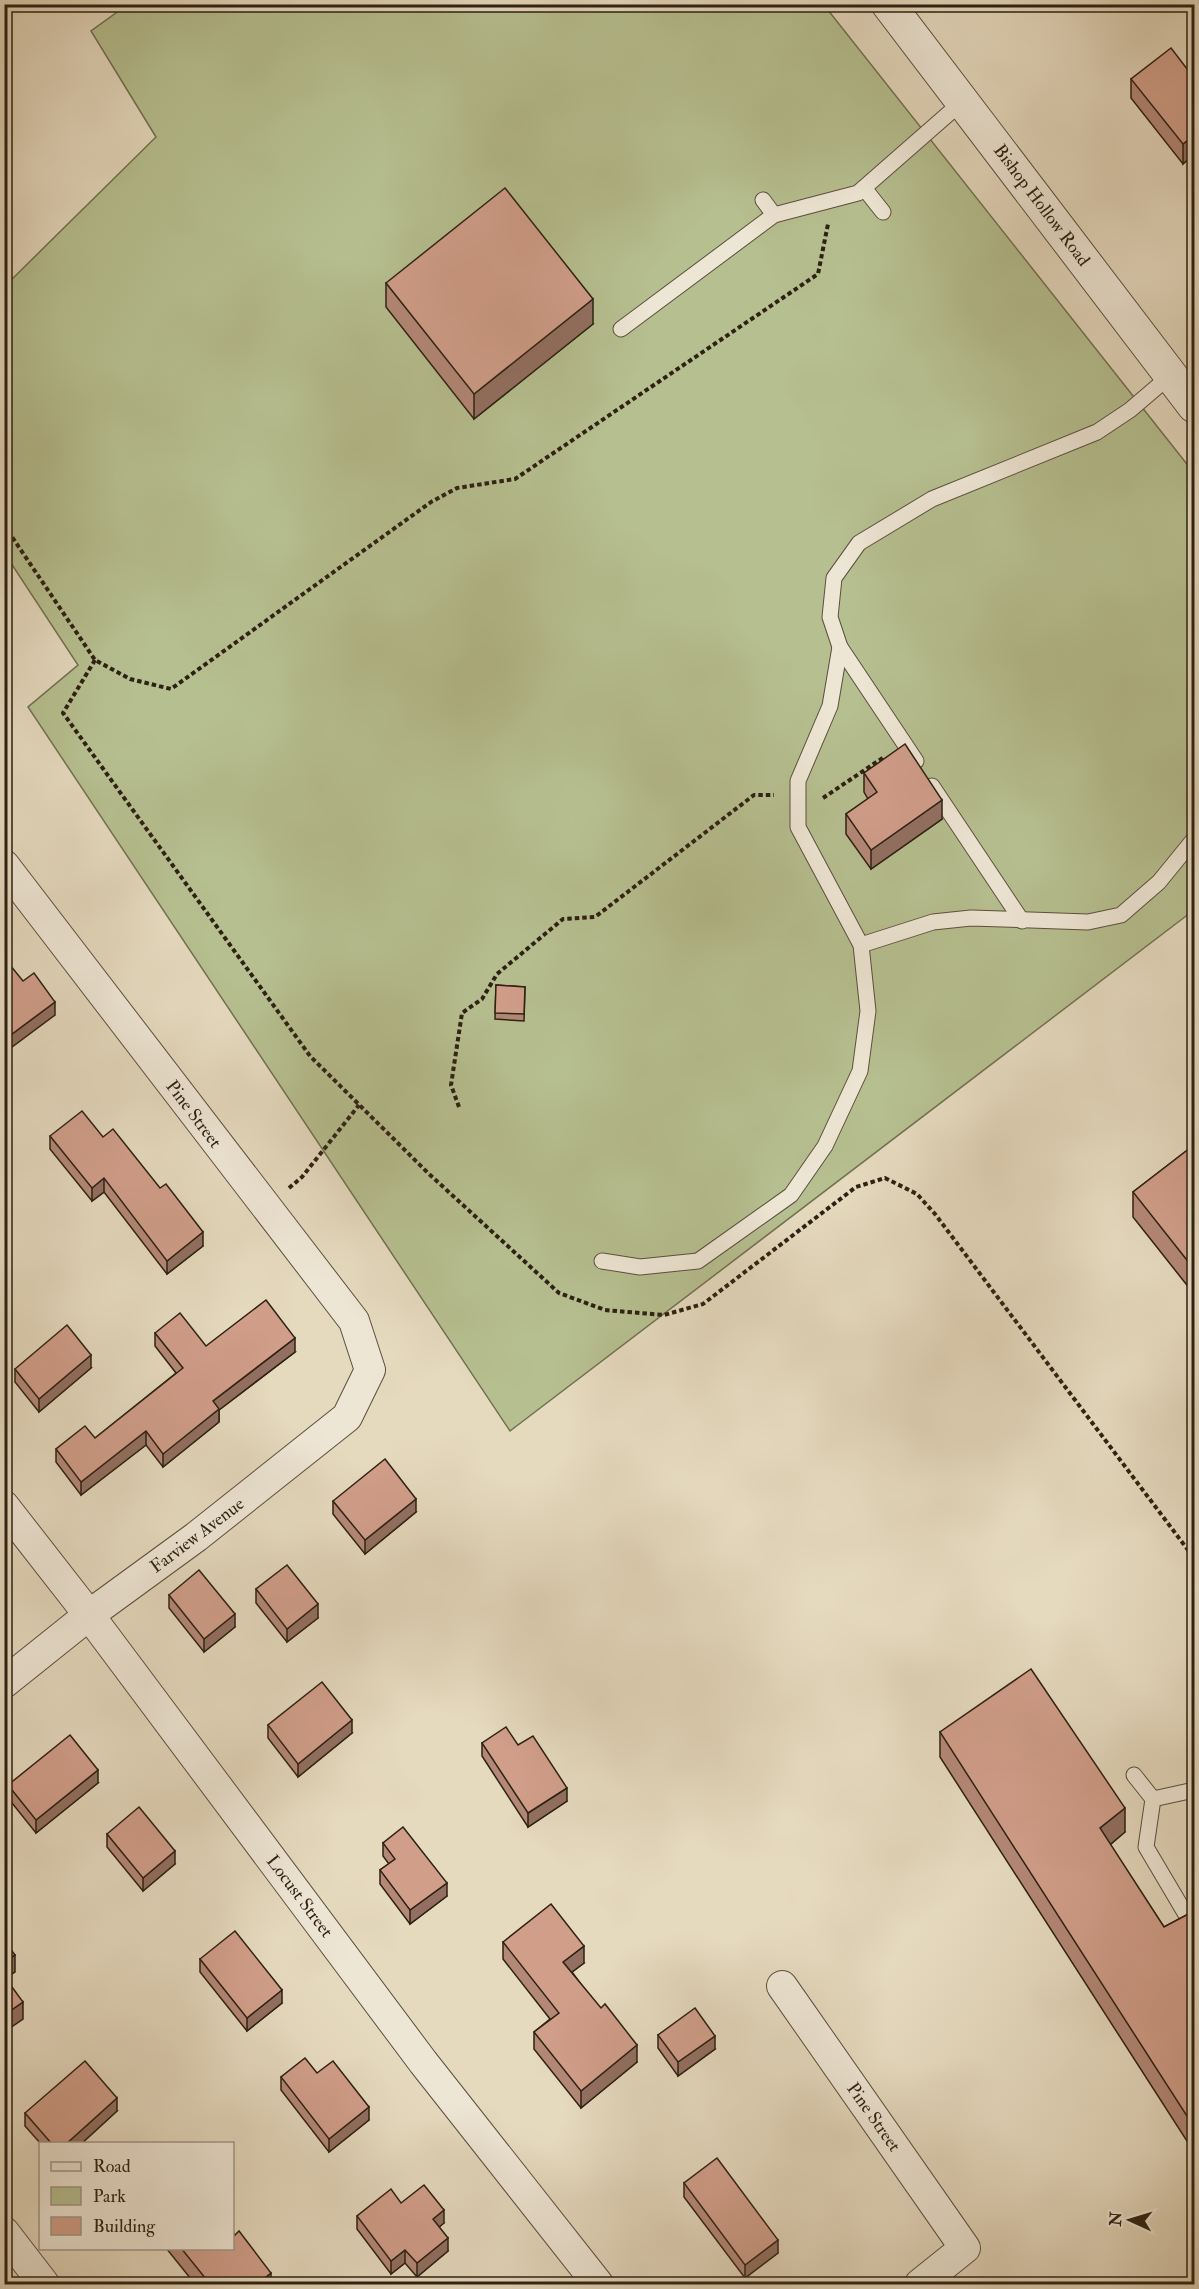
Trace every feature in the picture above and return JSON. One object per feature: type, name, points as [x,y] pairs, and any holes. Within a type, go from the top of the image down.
[{"type":"street","name":"Bishop Hollow Road","points":[[888,4],[1194,406]]},
{"type":"street","name":"Pine Street","points":[[4,865],[264,1207],[354,1321],[370,1370]]},
{"type":"street","name":"Farview Avenue","points":[[4,1683],[89,1615],[196,1537],[347,1416],[370,1370]]},
{"type":"street","name":"Locust Street","points":[[4,1506],[89,1615],[423,2062],[598,2284]]},
{"type":"street","name":"Pine Street","points":[[782,1986],[965,2248],[920,2284]]},
{"type":"street","points":[[4,2232],[44,2284]]},
{"type":"lane","points":[[621,329],[774,215],[858,193],[963,101]]},
{"type":"lane","points":[[864,188],[883,212]]},
{"type":"lane","points":[[763,200],[774,215]]},
{"type":"lane","points":[[1022,921],[840,647],[830,617],[834,578],[860,543],[932,499],[1097,432],[1130,410],[1171,375]]},
{"type":"lane","points":[[602,1261],[640,1268],[698,1261],[790,1195],[825,1146],[860,1071],[868,1011],[861,945],[798,827],[798,781],[830,706],[840,647]]},
{"type":"lane","points":[[861,945],[933,922],[971,918],[1088,922],[1121,915],[1160,882],[1194,839]]},
{"type":"lane","points":[[1134,1775],[1153,1799],[1146,1847],[1185,1913],[1194,1914]]},
{"type":"lane","points":[[1153,1799],[1194,1790]]},
{"type":"path","points":[[4,525],[95,660],[130,680],[171,689],[431,502],[457,488],[515,478],[818,274],[832,200]]},
{"type":"path","points":[[95,660],[63,713],[310,1056],[428,1173],[559,1293],[605,1310],[664,1315],[703,1304],[855,1187],[885,1178],[917,1194],[1194,1558]]},
{"type":"path","points":[[459,1107],[451,1085],[462,1013],[482,999],[497,974],[563,919],[595,917],[754,795],[798,796],[821,800],[904,743]]},
{"type":"path","points":[[264,1207],[302,1177],[359,1104]]},
{"type":"green space","points":[[127,5],[824,5],[1194,473],[1194,910],[510,1431],[28,707],[78,665],[5,554],[5,286],[156,137],[91,31]]},
{"type":"building","points":[[1171,48],[1194,78],[1194,135],[1183,144],[1131,79]]},
{"type":"building","points":[[505,188],[593,299],[474,394],[386,283]]},
{"type":"building","points":[[905,744],[942,800],[871,850],[846,814],[877,792],[864,773]]},
{"type":"building","points":[[10,965],[23,981],[34,973],[55,1002],[4,1040],[4,969]]},
{"type":"building","points":[[496,985],[525,987],[524,1014],[495,1013]]},
{"type":"building","points":[[82,1111],[103,1137],[113,1129],[160,1188],[166,1184],[203,1232],[167,1261],[104,1178],[92,1188],[50,1136]]},
{"type":"building","points":[[1194,1145],[1194,1269],[1133,1192]]},
{"type":"building","points":[[266,1300],[295,1338],[213,1401],[219,1409],[163,1454],[146,1431],[81,1482],[56,1449],[85,1426],[95,1438],[183,1368],[155,1333],[180,1313],[206,1346]]},
{"type":"building","points":[[67,1325],[91,1355],[39,1399],[15,1369]]},
{"type":"building","points":[[385,1459],[416,1499],[365,1540],[333,1501]]},
{"type":"building","points":[[287,1565],[318,1604],[287,1629],[256,1589]]},
{"type":"building","points":[[199,1570],[235,1614],[204,1639],[169,1595]]},
{"type":"building","points":[[1031,1669],[1125,1808],[1100,1828],[1164,1927],[1194,1911],[1194,2127],[940,1732]]},
{"type":"building","points":[[322,1682],[352,1720],[298,1764],[268,1725]]},
{"type":"building","points":[[506,1727],[518,1745],[533,1736],[567,1788],[528,1813],[482,1743]]},
{"type":"building","points":[[70,1735],[98,1770],[36,1820],[8,1785]]},
{"type":"building","points":[[139,1807],[175,1851],[143,1878],[107,1834]]},
{"type":"building","points":[[403,1827],[447,1883],[410,1910],[380,1870],[395,1859],[383,1843]]},
{"type":"building","points":[[551,1904],[584,1946],[563,1962],[601,2008],[605,2004],[637,2045],[581,2091],[534,2032],[559,2013],[503,1942]]},
{"type":"building","points":[[235,1931],[282,1990],[247,2018],[200,1959]]},
{"type":"building","points":[[4,1940],[15,1955],[4,1962]]},
{"type":"building","points":[[4,1976],[23,2002],[4,2015]]},
{"type":"building","points":[[695,2008],[715,2036],[678,2062],[658,2035]]},
{"type":"building","points":[[305,2058],[317,2073],[333,2061],[369,2107],[329,2139],[281,2077]]},
{"type":"building","points":[[85,2061],[117,2098],[68,2142],[50,2142],[25,2113]]},
{"type":"building","points":[[717,2158],[778,2240],[745,2265],[684,2183]]},
{"type":"building","points":[[424,2185],[444,2210],[433,2219],[448,2238],[417,2263],[405,2250],[391,2261],[357,2216],[391,2189],[401,2203]]},
{"type":"building","points":[[239,2231],[271,2273],[257,2284],[210,2284],[183,2250],[234,2250],[234,2234]]}]
